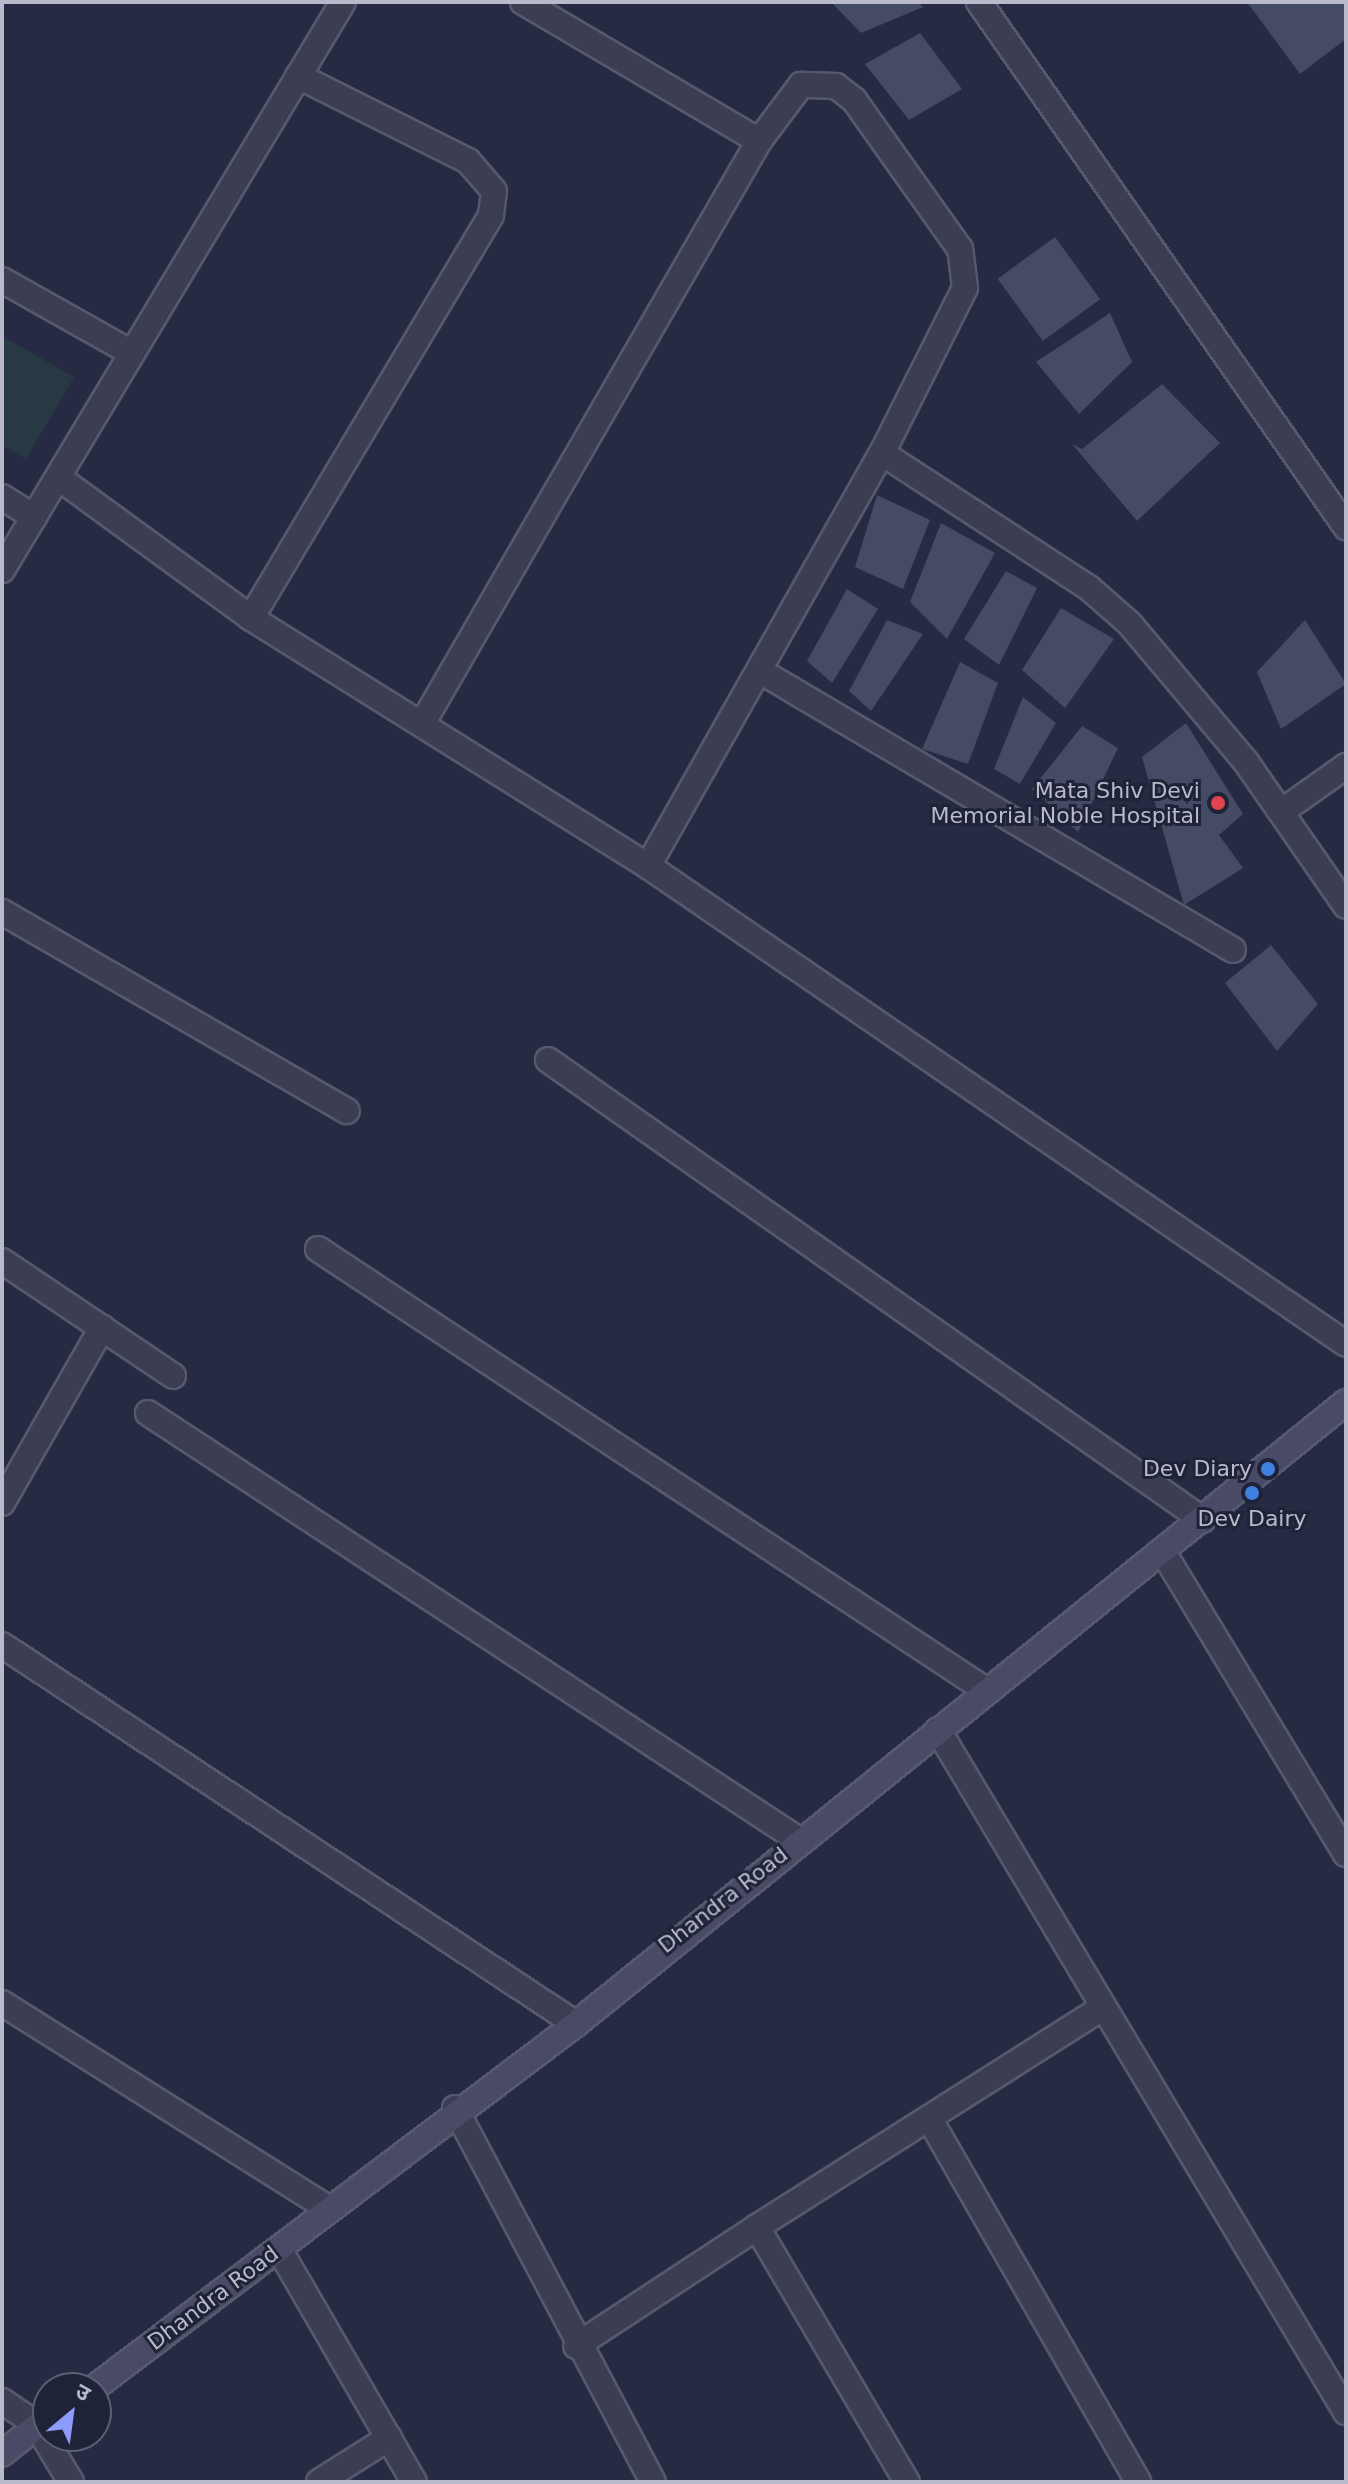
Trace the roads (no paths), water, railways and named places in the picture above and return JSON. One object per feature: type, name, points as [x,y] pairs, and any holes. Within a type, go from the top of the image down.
[{"type":"street","points":[[2,570],[59,478],[130,352],[343,2]]},
{"type":"street","points":[[523,2],[759,141]]},
{"type":"street","points":[[979,2],[1346,527]]},
{"type":"street","points":[[251,618],[491,215],[494,191],[468,161],[298,76]]},
{"type":"street","points":[[422,724],[759,141],[801,85],[818,80],[836,86],[854,100],[960,249],[967,269],[961,298],[882,453],[648,866]]},
{"type":"street","points":[[2,280],[130,352]]},
{"type":"street","points":[[882,453],[1089,588],[1129,623],[1281,812],[1346,906]]},
{"type":"street","points":[[59,478],[251,618],[648,866],[1346,1344]]},
{"type":"street","points":[[2,497],[34,517]]},
{"type":"street","points":[[760,671],[1233,950]]},
{"type":"street","points":[[1281,812],[1346,766]]},
{"type":"street","points":[[2,912],[347,1111]]},
{"type":"street","points":[[548,1060],[1203,1520]]},
{"type":"street","points":[[318,1249],[987,1691]]},
{"type":"street","points":[[2,1261],[173,1376]]},
{"type":"street","points":[[2,1503],[102,1328]]},
{"type":"street","name":"Dhandra Road","points":[[112,2374],[279,2249],[455,2108],[576,2024],[799,1840],[1203,1520],[1346,1402]]},
{"type":"street","points":[[148,1413],[799,1840]]},
{"type":"street","points":[[1163,1552],[1346,1854]]},
{"type":"street","points":[[2,1645],[576,2024]]},
{"type":"street","points":[[938,1730],[1346,2412]]},
{"type":"street","points":[[2,2003],[327,2208]]},
{"type":"street","points":[[576,2346],[1102,2008]]},
{"type":"street","points":[[455,2108],[576,2346],[653,2482]]},
{"type":"street","points":[[929,2118],[1138,2482]]},
{"type":"street","points":[[757,2227],[907,2482]]},
{"type":"street","points":[[279,2249],[414,2482]]},
{"type":"street","points":[[2,2401],[32,2416]]},
{"type":"street","points":[[2,2454],[32,2429]]},
{"type":"street","points":[[319,2482],[389,2438]]},
{"type":"street","points":[[57,2452],[71,2482]]},
{"type":"place","name":"Mata Shiv Devi Memorial Noble Hospital","points":[[1218,803]]},
{"type":"place","name":"Dev Diary","points":[[1268,1469]]},
{"type":"place","name":"Dev Dairy","points":[[1252,1493]]}]
